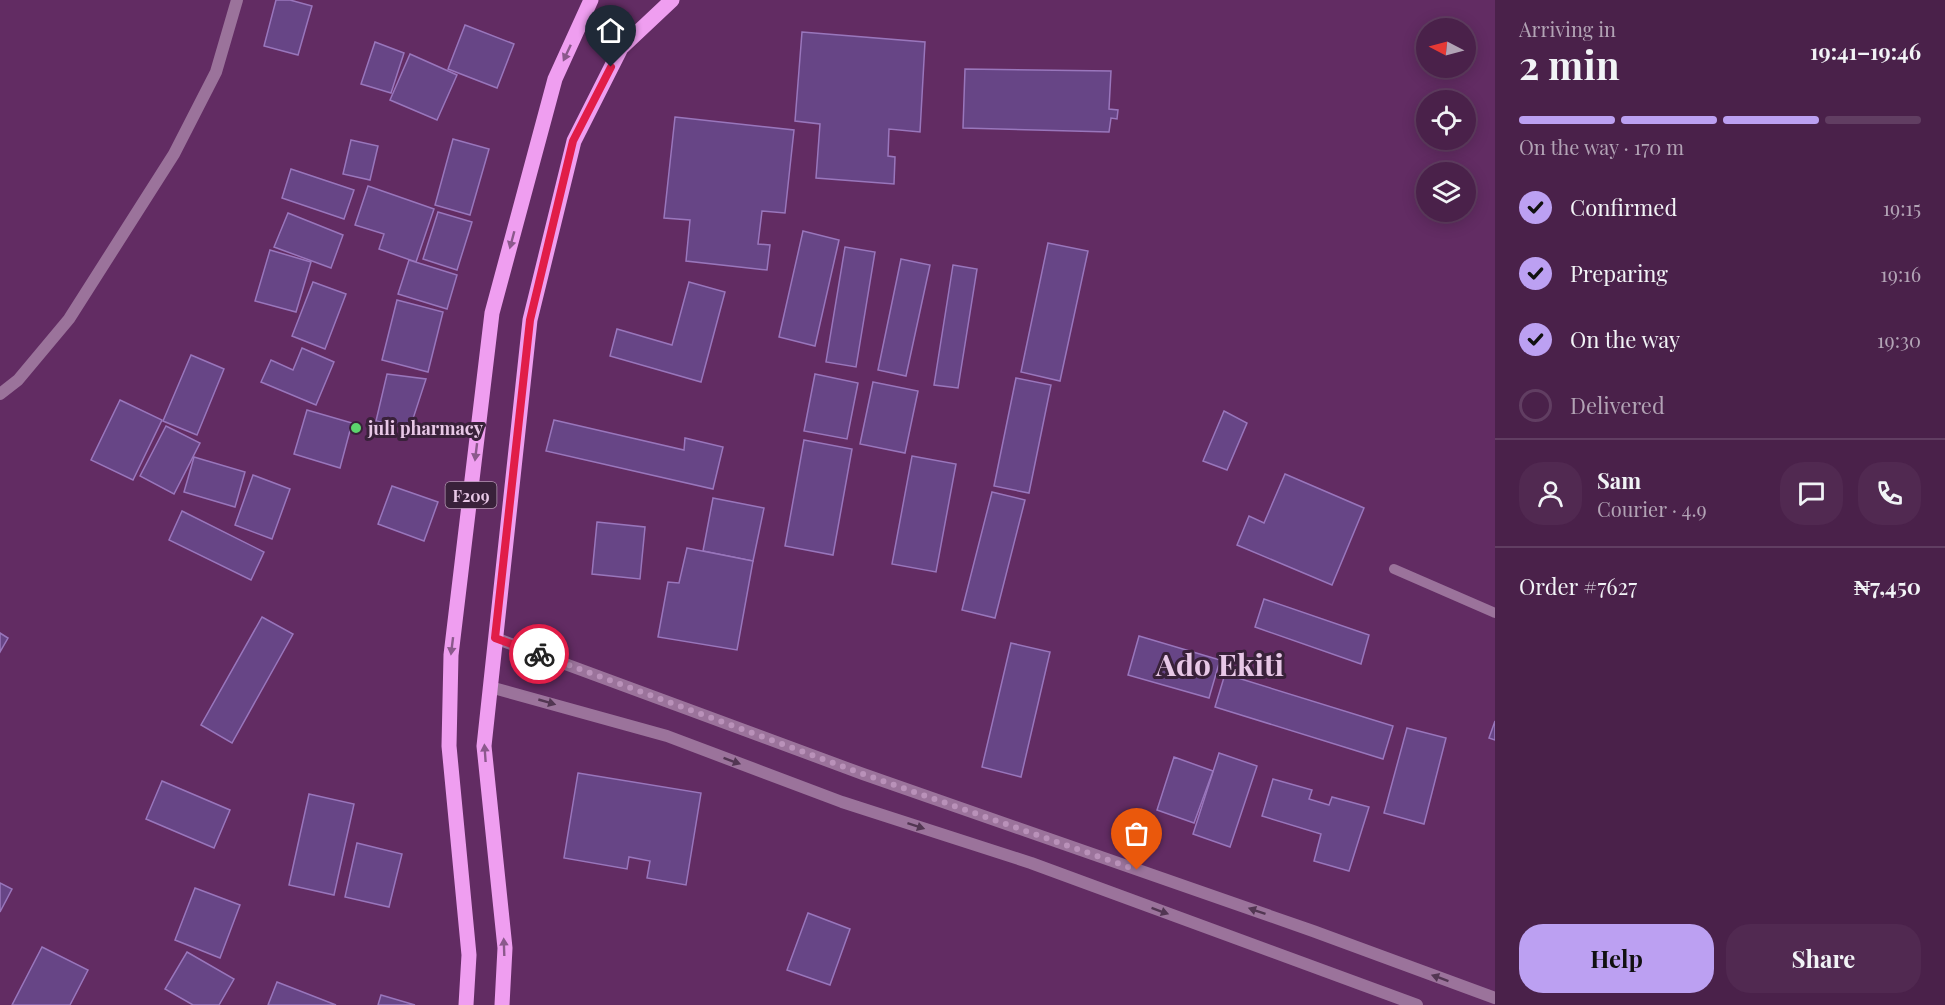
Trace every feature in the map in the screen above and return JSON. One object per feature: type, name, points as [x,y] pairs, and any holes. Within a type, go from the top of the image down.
[{"type":"main road","name":"F209","points":[[466,1005],[469,955],[449,746],[451,655],[492,313],[555,79],[591,0]]},
{"type":"main road","name":"F209","points":[[502,1005],[505,948],[484,746],[530,320],[573,141],[621,48],[672,0]]},
{"type":"street","points":[[0,394],[18,380],[69,319],[174,153],[216,72],[237,0]]},
{"type":"street","points":[[495,638],[863,774],[1313,931],[1495,998]]},
{"type":"street","points":[[490,687],[667,736],[842,802],[1031,863],[1417,1005]]},
{"type":"lane","points":[[1394,569],[1495,613]]},
{"type":"building","points":[[276,0],[290,0],[312,6],[298,55],[264,46]]},
{"type":"building","points":[[465,25],[514,44],[497,88],[448,69]]},
{"type":"building","points":[[802,32],[925,42],[920,132],[889,129],[888,156],[895,157],[894,184],[816,178],[820,124],[795,121]]},
{"type":"building","points":[[375,42],[404,53],[391,93],[361,84]]},
{"type":"building","points":[[410,54],[457,75],[437,120],[390,100]]},
{"type":"building","points":[[965,69],[1111,71],[1109,109],[1118,110],[1117,119],[1111,118],[1109,132],[963,128]]},
{"type":"building","points":[[675,117],[794,130],[785,213],[762,211],[758,244],[770,245],[767,270],[686,261],[690,220],[664,218]]},
{"type":"building","points":[[453,139],[489,149],[470,215],[435,205]]},
{"type":"building","points":[[351,140],[378,146],[370,180],[343,174]]},
{"type":"building","points":[[291,169],[354,190],[344,219],[282,198]]},
{"type":"building","points":[[368,186],[434,209],[416,262],[379,249],[384,234],[355,225]]},
{"type":"building","points":[[438,212],[472,222],[457,270],[423,259]]},
{"type":"building","points":[[288,213],[343,235],[331,268],[274,247]]},
{"type":"building","points":[[803,231],[839,240],[815,346],[779,337]]},
{"type":"building","points":[[1048,243],[1088,251],[1060,381],[1021,372]]},
{"type":"building","points":[[845,247],[875,252],[856,367],[826,362]]},
{"type":"building","points":[[270,250],[311,262],[296,312],[255,301]]},
{"type":"building","points":[[901,259],[930,265],[906,376],[878,370]]},
{"type":"building","points":[[409,260],[457,275],[447,309],[398,294]]},
{"type":"building","points":[[953,265],[977,269],[958,388],[934,385]]},
{"type":"building","points":[[313,282],[346,294],[325,349],[292,336]]},
{"type":"building","points":[[689,282],[725,292],[701,382],[610,356],[617,329],[672,345]]},
{"type":"building","points":[[397,300],[443,312],[428,372],[382,360]]},
{"type":"building","points":[[302,348],[334,362],[316,405],[261,382],[271,360],[293,370]]},
{"type":"building","points":[[191,355],[224,369],[197,435],[163,421]]},
{"type":"building","points":[[387,374],[426,379],[410,428],[376,421]]},
{"type":"building","points":[[815,374],[858,383],[847,439],[804,431]]},
{"type":"building","points":[[1016,378],[1051,385],[1029,493],[994,486]]},
{"type":"building","points":[[873,382],[918,391],[905,453],[860,444]]},
{"type":"building","points":[[120,400],[162,420],[133,480],[91,460]]},
{"type":"building","points":[[307,410],[352,423],[340,468],[294,454]]},
{"type":"building","points":[[1224,411],[1247,423],[1227,470],[1203,461]]},
{"type":"building","points":[[554,420],[684,450],[685,438],[723,447],[713,489],[546,451]]},
{"type":"building","points":[[166,426],[200,443],[174,494],[140,476]]},
{"type":"building","points":[[804,440],[852,449],[833,555],[785,546]]},
{"type":"building","points":[[912,456],[956,464],[936,572],[892,564]]},
{"type":"building","points":[[194,457],[245,472],[235,507],[184,492]]},
{"type":"building","points":[[1285,474],[1364,508],[1332,585],[1237,545],[1249,516],[1264,523]]},
{"type":"building","points":[[253,475],[290,489],[272,539],[235,525]]},
{"type":"building","points":[[392,486],[438,502],[424,541],[378,524]]},
{"type":"building","points":[[992,492],[1025,500],[995,618],[962,610]]},
{"type":"building","points":[[713,498],[764,508],[753,561],[703,551]]},
{"type":"building","points":[[182,511],[264,552],[251,580],[169,540]]},
{"type":"building","points":[[597,522],[645,527],[640,579],[592,574]]},
{"type":"building","points":[[687,548],[753,561],[737,650],[658,637],[668,582],[679,583]]},
{"type":"building","points":[[1264,599],[1369,635],[1361,664],[1255,627]]},
{"type":"building","points":[[262,617],[293,634],[232,743],[201,725]]},
{"type":"building","points":[[0,633],[8,638],[0,652]]},
{"type":"building","points":[[1139,636],[1220,660],[1209,698],[1128,675]]},
{"type":"building","points":[[1011,643],[1050,652],[1021,777],[982,767]]},
{"type":"building","points":[[1225,674],[1393,726],[1383,759],[1215,707]]},
{"type":"building","points":[[1495,721],[1495,740],[1489,738]]},
{"type":"building","points":[[1407,728],[1446,738],[1424,824],[1384,813]]},
{"type":"building","points":[[1219,753],[1257,766],[1230,847],[1193,834]]},
{"type":"building","points":[[1174,757],[1213,771],[1194,823],[1157,810]]},
{"type":"building","points":[[578,773],[701,793],[686,885],[647,878],[650,861],[629,857],[627,869],[564,858]]},
{"type":"building","points":[[1273,779],[1312,790],[1309,799],[1329,805],[1332,797],[1369,807],[1349,871],[1314,861],[1321,834],[1262,816]]},
{"type":"building","points":[[162,781],[230,810],[214,848],[146,819]]},
{"type":"building","points":[[309,794],[354,804],[334,895],[289,885]]},
{"type":"building","points":[[357,843],[402,854],[389,907],[345,897]]},
{"type":"building","points":[[0,883],[12,889],[0,912]]},
{"type":"building","points":[[195,888],[240,905],[220,958],[175,940]]},
{"type":"building","points":[[808,913],[850,929],[830,985],[787,970]]},
{"type":"building","points":[[42,947],[88,970],[70,1005],[12,1005]]},
{"type":"building","points":[[187,952],[234,979],[219,1005],[193,1005],[165,989]]},
{"type":"building","points":[[277,982],[336,1005],[268,1005]]},
{"type":"building","points":[[381,995],[415,1005],[378,1005]]},
{"type":"way so far","points":[[539,654],[863,774],[1137,870]]},
{"type":"place","name":"juli pharmacy","points":[[356,428]]},
{"type":"district","name":"Ado Ekiti","points":[[1220,664]]},
{"type":"route","points":[[539,654],[495,638],[530,320],[573,141],[611,67]]}]
